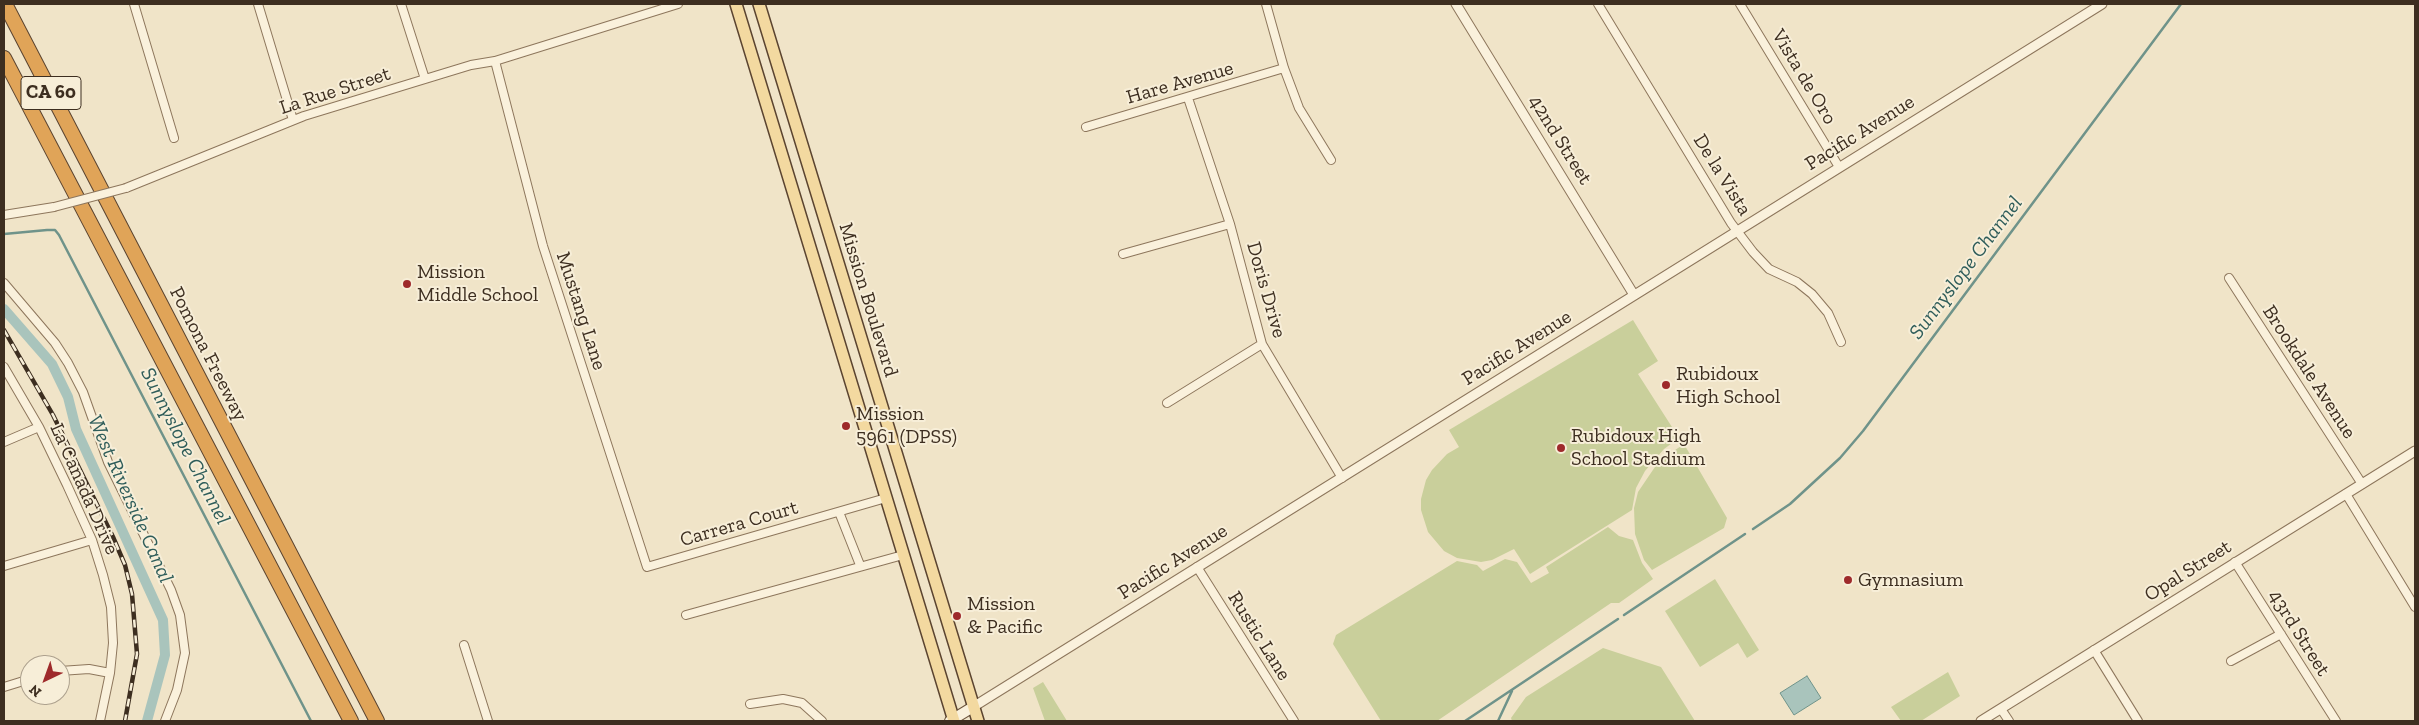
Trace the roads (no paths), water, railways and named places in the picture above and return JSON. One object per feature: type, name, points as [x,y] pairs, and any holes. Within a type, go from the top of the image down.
[{"type":"highway","name":"Pomona Freeway","points":[[5,4],[377,721]]},
{"type":"highway","name":"CA 60","points":[[4,58],[351,721]]},
{"type":"main road","name":"Mission Boulevard","points":[[736,4],[952,720]]},
{"type":"main road","name":"Mission Boulevard","points":[[759,4],[978,721]]},
{"type":"main road","name":"Pacific Avenue","points":[[952,720],[973,707]]},
{"type":"street","points":[[134,4],[174,138]]},
{"type":"street","points":[[258,4],[293,120]]},
{"type":"street","points":[[402,4],[424,79]]},
{"type":"street","name":"La Rue Street","points":[[4,215],[54,207],[126,188],[293,120],[471,65],[495,61],[678,4]]},
{"type":"street","points":[[1266,4],[1284,68],[1299,108],[1331,160]]},
{"type":"street","name":"42nd Street","points":[[1456,4],[1634,295]]},
{"type":"street","name":"De la Vista","points":[[1598,4],[1737,231],[1753,252],[1770,269],[1797,282],[1812,294],[1828,313],[1841,342]]},
{"type":"street","name":"Vista de Oro","points":[[1740,4],[1839,167]]},
{"type":"street","name":"Pacific Avenue","points":[[973,707],[2102,4]]},
{"type":"street","name":"Mustang Lane","points":[[495,61],[544,246],[647,567]]},
{"type":"street","name":"Hare Avenue","points":[[1086,127],[1284,68]]},
{"type":"street","name":"Doris Drive","points":[[1188,98],[1230,224],[1262,344],[1342,478]]},
{"type":"street","points":[[1123,254],[1230,224]]},
{"type":"street","name":"Brookdale Avenue","points":[[2228,278],[2362,484]]},
{"type":"street","points":[[4,283],[55,343],[68,363],[83,392],[108,462],[171,590],[180,615],[186,653],[177,690],[165,721]]},
{"type":"street","points":[[1167,402],[1262,344]]},
{"type":"street","name":"La Canada Drive","points":[[4,367],[38,427],[92,540],[112,607],[113,643],[110,673],[100,721]]},
{"type":"street","points":[[4,442],[38,427]]},
{"type":"street","name":"Opal Street","points":[[1981,721],[2415,451]]},
{"type":"street","points":[[2346,494],[2415,607]]},
{"type":"street","name":"Carrera Court","points":[[647,567],[886,498]]},
{"type":"street","points":[[839,512],[860,565]]},
{"type":"street","points":[[4,566],[92,540]]},
{"type":"street","points":[[686,615],[860,565],[903,555]]},
{"type":"street","name":"43rd Street","points":[[2235,562],[2336,721]]},
{"type":"street","name":"Rustic Lane","points":[[1197,567],[1294,721]]},
{"type":"street","points":[[2231,661],[2281,634]]},
{"type":"street","points":[[464,645],[488,721]]},
{"type":"street","points":[[2094,650],[2138,721]]},
{"type":"street","points":[[70,670],[89,669],[110,673]]},
{"type":"street","points":[[4,687],[20,682]]},
{"type":"street","points":[[750,704],[783,699],[802,703],[822,721]]},
{"type":"street","points":[[2001,709],[2009,721]]},
{"type":"water","points":[[1807,676],[1821,698],[1794,715],[1780,693]]},
{"type":"waterway","name":"Sunnyslope Channel","points":[[1753,529],[1790,504],[1840,458],[1863,431],[2181,4]]},
{"type":"waterway","name":"Sunnyslope Channel","points":[[4,234],[55,230],[59,235],[311,721]]},
{"type":"waterway","name":"West Riverside Canal","points":[[4,309],[52,364],[68,397],[76,429],[163,620],[165,655],[147,721]]},
{"type":"waterway","name":"Sunnyslope Channel","points":[[1624,615],[1745,534]]},
{"type":"waterway","name":"Sunnyslope Channel","points":[[1465,721],[1618,619]]},
{"type":"waterway","points":[[1498,721],[1512,691]]},
{"type":"railway","points":[[4,330],[53,415],[125,565],[132,594],[137,654],[125,721]]},
{"type":"place","name":"Mission Middle School","points":[[407,284]]},
{"type":"place","name":"Rubidoux High School","points":[[1666,385]]},
{"type":"place","name":"Mission 5961 (DPSS)","points":[[846,426]]},
{"type":"place","name":"Rubidoux High School Stadium","points":[[1561,448]]},
{"type":"place","name":"Gymnasium","points":[[1848,580]]},
{"type":"place","name":"Mission & Pacific","points":[[957,616]]}]
